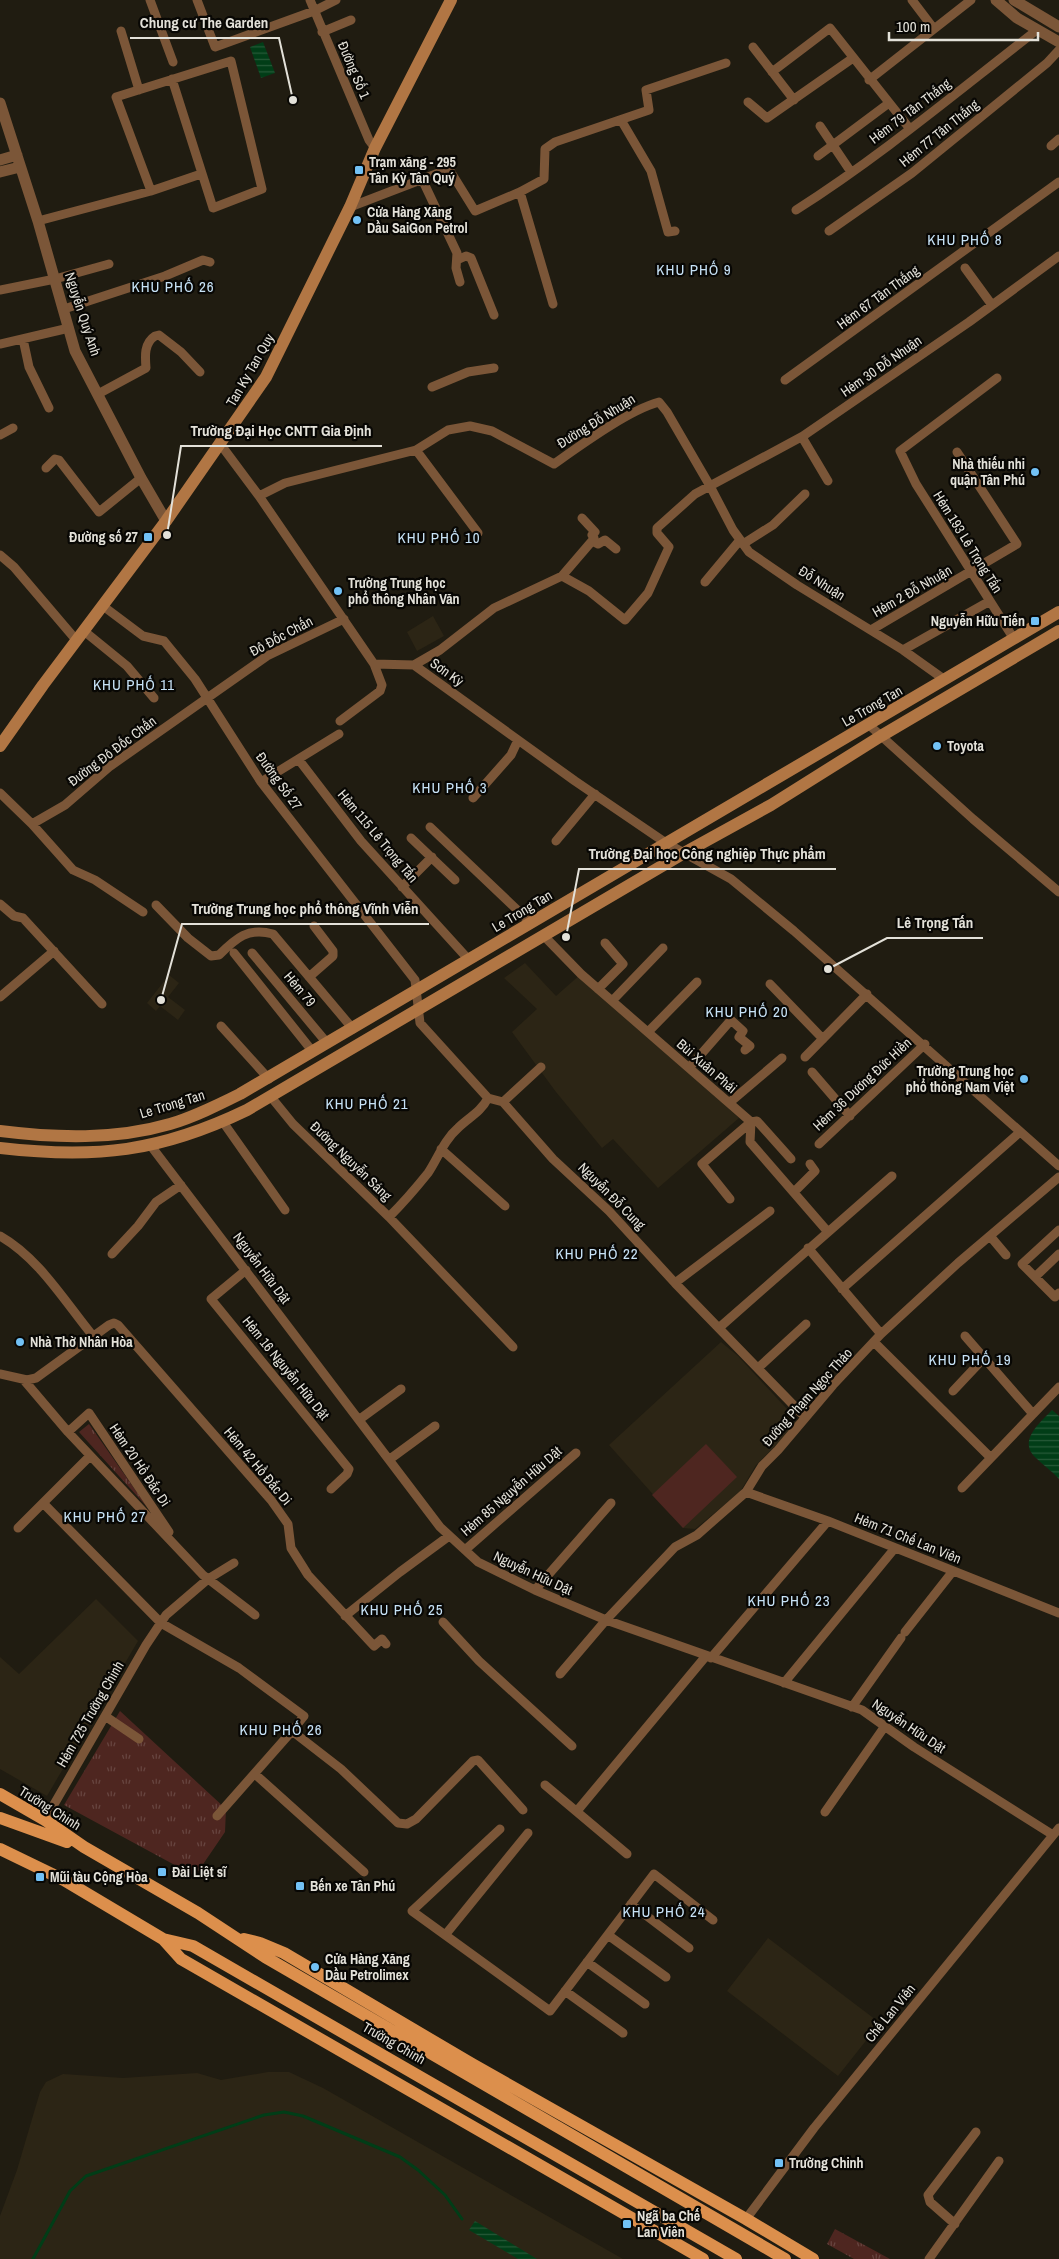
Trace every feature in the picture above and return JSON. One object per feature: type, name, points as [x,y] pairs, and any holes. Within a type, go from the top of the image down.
[{"type":"main road","name":"Tan Ky Tan Quy","points":[[0,746],[221,445],[266,377],[350,207],[376,148],[451,0]]},
{"type":"main road","name":"Le Trong Tan","points":[[0,1131],[70,1136],[119,1134],[145,1130],[193,1116],[240,1094],[269,1079],[1059,612]]},
{"type":"main road","points":[[0,1148],[76,1153],[115,1151],[151,1146],[186,1137],[223,1122],[271,1097],[684,853],[771,805],[881,736],[1059,631]]},
{"type":"main road","name":"Trường Chinh","points":[[0,1794],[45,1820],[84,1848],[198,1913],[264,1957],[785,2259]]},
{"type":"main road","name":"Trường Chinh","points":[[0,1818],[84,1848]]},
{"type":"main road","name":"Trường Chinh","points":[[0,1849],[64,1880],[163,1939],[181,1959],[703,2259]]},
{"type":"main road","name":"Trường Chinh","points":[[234,1937],[260,1942],[284,1953],[472,2064],[814,2259]]},
{"type":"main road","name":"Trường Chinh","points":[[163,1939],[193,1946],[736,2259]]},
{"type":"main road","points":[[370,2047],[382,2074]]},
{"type":"street","points":[[150,0],[173,62]]},
{"type":"street","points":[[198,0],[215,47],[336,0]]},
{"type":"street","name":"Đường Số 1","points":[[310,0],[369,140],[376,148]]},
{"type":"street","points":[[912,0],[934,28]]},
{"type":"street","points":[[869,80],[971,0]]},
{"type":"street","points":[[996,0],[1008,11],[1059,42]]},
{"type":"street","points":[[1014,0],[1059,28]]},
{"type":"street","points":[[1037,30],[1043,18]]},
{"type":"street","points":[[322,32],[351,20]]},
{"type":"street","points":[[772,72],[830,28],[869,80],[910,129]]},
{"type":"street","name":"Hẻm 79 Tân Thắng","points":[[796,210],[910,129],[1037,30]]},
{"type":"street","points":[[121,31],[139,90]]},
{"type":"street","points":[[753,47],[794,100]]},
{"type":"street","name":"Hẻm 77 Tân Thắng","points":[[829,231],[912,173],[1047,63],[1059,50]]},
{"type":"street","points":[[748,102],[767,118],[853,58]]},
{"type":"street","points":[[151,191],[116,97],[172,79],[230,61],[262,189],[213,208],[172,79]]},
{"type":"street","points":[[350,207],[449,169],[475,211],[520,192],[544,179],[545,149],[555,142],[649,110],[646,90],[726,63]]},
{"type":"street","points":[[818,156],[889,103]]},
{"type":"street","name":"Nguyễn Quý Anh","points":[[0,104],[38,221],[76,351],[141,478],[166,521]]},
{"type":"street","points":[[621,120],[651,171],[668,232],[675,231]]},
{"type":"street","points":[[820,126],[851,172]]},
{"type":"street","points":[[1051,146],[1059,139]]},
{"type":"street","points":[[0,160],[18,161]]},
{"type":"street","points":[[0,172],[18,161]]},
{"type":"street","points":[[38,221],[151,191],[201,174]]},
{"type":"street","points":[[422,179],[450,234],[457,253],[456,268],[460,282]]},
{"type":"street","name":"Hẻm 67 Tân Thắng","points":[[786,380],[1059,182]]},
{"type":"street","points":[[520,192],[553,304]]},
{"type":"street","points":[[457,260],[466,256],[471,258],[494,315]]},
{"type":"street","name":"Hẻm 30 Đỗ Nhuận","points":[[562,576],[589,591],[626,620],[648,593],[669,547],[656,533],[657,528],[695,494],[802,437],[1059,256]]},
{"type":"street","points":[[64,309],[131,288],[203,260],[210,262]]},
{"type":"street","points":[[0,290],[55,279],[110,264]]},
{"type":"street","points":[[965,268],[992,305]]},
{"type":"street","points":[[0,344],[69,328]]},
{"type":"street","points":[[98,394],[146,368],[145,356],[148,342],[159,335],[182,352],[200,372]]},
{"type":"street","points":[[23,339],[29,367],[49,408]]},
{"type":"street","points":[[432,387],[468,372],[494,368]]},
{"type":"street","name":"Hẻm 193 Lê Trọng Tấn","points":[[997,378],[900,451],[916,484],[1014,640]]},
{"type":"street","name":"Đường Đỗ Nhuận","points":[[416,450],[448,430],[470,426],[492,431],[554,464],[649,404],[659,402],[668,412],[710,486]]},
{"type":"street","points":[[0,435],[13,428]]},
{"type":"street","points":[[802,437],[828,481]]},
{"type":"street","points":[[221,445],[259,496],[374,664],[382,685],[380,691],[340,720]]},
{"type":"street","points":[[259,496],[284,483],[416,450],[478,533]]},
{"type":"street","name":"Hẻm 2 Đỗ Nhuận","points":[[871,630],[1017,544],[957,452]]},
{"type":"street","points":[[46,468],[55,459],[59,460],[100,512],[141,478]]},
{"type":"street","name":"Đỗ Nhuận","points":[[710,486],[733,530],[749,552],[797,585],[903,650],[945,680]]},
{"type":"street","points":[[705,582],[742,542],[772,525],[805,494]]},
{"type":"street","points":[[414,665],[440,650],[494,608],[562,576],[594,538],[592,535],[595,532],[582,518]]},
{"type":"street","points":[[592,541],[598,544],[605,540],[616,549]]},
{"type":"street","points":[[0,555],[81,636],[127,666],[154,698]]},
{"type":"street","points":[[903,650],[990,601]]},
{"type":"street","name":"Đường Số 27","points":[[103,606],[143,636],[164,641],[208,698],[260,782],[415,980],[416,992]]},
{"type":"street","name":"Đô Đốc Chấn","points":[[208,698],[266,656],[344,620]]},
{"type":"street","name":"Sơn Kỳ","points":[[374,664],[414,665],[666,843],[731,880],[794,931],[925,1044],[975,1093],[1059,1166]]},
{"type":"street","name":"Đường Đô Đốc Chấn","points":[[32,824],[64,805],[109,767],[208,698]]},
{"type":"street","points":[[869,725],[1059,892]]},
{"type":"street","points":[[260,782],[339,734]]},
{"type":"street","points":[[473,798],[511,755],[518,740]]},
{"type":"street","name":"Hẻm 115 Lê Trọng Tấn","points":[[298,760],[361,841],[469,960]]},
{"type":"street","points":[[0,793],[32,824],[73,870],[95,880],[143,912]]},
{"type":"street","points":[[556,841],[595,794]]},
{"type":"street","points":[[430,827],[531,923]]},
{"type":"street","points":[[411,838],[455,880]]},
{"type":"street","points":[[402,887],[432,857]]},
{"type":"street","points":[[0,904],[14,916],[23,918],[102,1004]]},
{"type":"street","points":[[156,905],[188,938],[210,956],[220,955],[238,936],[262,931],[273,934],[353,1029]]},
{"type":"street","points":[[309,976],[334,956],[333,951],[314,926]]},
{"type":"street","name":"Bùi Xuân Phái","points":[[544,936],[612,1001],[751,1122],[756,1121],[791,1159]]},
{"type":"street","points":[[598,988],[623,964],[605,943]]},
{"type":"street","points":[[612,1001],[663,948]]},
{"type":"street","points":[[0,997],[54,951]]},
{"type":"street","points":[[234,953],[313,1052]]},
{"type":"street","name":"Hẻm 79","points":[[252,953],[327,1043]]},
{"type":"street","points":[[648,1032],[697,982]]},
{"type":"street","points":[[770,984],[823,1039]]},
{"type":"street","points":[[416,992],[420,1024],[488,1098],[503,1102],[541,1067]]},
{"type":"street","points":[[805,1057],[867,994]]},
{"type":"street","points":[[689,1068],[731,1020],[743,1031],[739,1037],[750,1046],[745,1050]]},
{"type":"street","points":[[221,1026],[269,1079]]},
{"type":"street","name":"Hẻm 36 Dương Đức Hiền","points":[[819,1144],[925,1044]]},
{"type":"street","points":[[729,1103],[782,1058]]},
{"type":"street","points":[[812,1072],[850,1116]]},
{"type":"street","name":"Đường Nguyễn Sáng","points":[[271,1097],[293,1124],[389,1217],[428,1172],[441,1149],[457,1128],[484,1106],[488,1098]]},
{"type":"street","name":"Nguyễn Đỗ Cung","points":[[503,1102],[553,1159],[609,1211],[675,1283],[720,1327],[805,1417]]},
{"type":"street","points":[[223,1122],[285,1210]]},
{"type":"street","points":[[751,1122],[750,1142],[828,1232]]},
{"type":"street","points":[[730,1199],[702,1164],[751,1122]]},
{"type":"street","points":[[842,1289],[1020,1132]]},
{"type":"street","name":"Nguyễn Hữu Dật","points":[[151,1146],[360,1419],[440,1527],[478,1562],[535,1590],[606,1620],[862,1710],[1057,1831]]},
{"type":"street","points":[[441,1149],[505,1206]]},
{"type":"street","points":[[794,1192],[815,1171],[810,1164]]},
{"type":"street","points":[[720,1327],[892,1176]]},
{"type":"street","name":"Đường Phạm Ngọc Thảo","points":[[560,1674],[606,1620],[675,1547],[697,1535],[746,1492],[762,1466],[833,1385],[882,1334],[990,1236],[1059,1177]]},
{"type":"street","points":[[112,1254],[138,1226],[156,1202],[180,1185]]},
{"type":"street","points":[[675,1283],[770,1211]]},
{"type":"street","points":[[389,1217],[513,1347]]},
{"type":"street","points":[[1059,1230],[1022,1264],[1055,1297],[1059,1293]]},
{"type":"street","points":[[0,1236],[30,1258],[93,1336],[40,1376],[32,1379],[23,1379],[0,1374]]},
{"type":"street","points":[[990,1236],[1006,1254]]},
{"type":"street","points":[[808,1248],[882,1334]]},
{"type":"street","points":[[1035,1277],[1059,1254]]},
{"type":"street","name":"Hẻm 16 Nguyễn Hữu Dật","points":[[246,1270],[211,1299],[349,1469],[347,1474],[332,1489]]},
{"type":"street","name":"Hẻm 42 Hồ Đắc Di","points":[[93,1336],[109,1324],[114,1323],[125,1332],[271,1500],[288,1524],[291,1548],[308,1575],[374,1646],[382,1639],[386,1644]]},
{"type":"street","points":[[758,1368],[806,1324]]},
{"type":"street","points":[[965,1336],[1033,1414]]},
{"type":"street","points":[[875,1343],[990,1457]]},
{"type":"street","points":[[953,1391],[984,1358]]},
{"type":"street","name":"Hẻm 20 Hồ Đắc Di","points":[[23,1379],[68,1432],[184,1555],[208,1579],[255,1615]]},
{"type":"street","points":[[962,1488],[1059,1387]]},
{"type":"street","points":[[360,1419],[401,1390]]},
{"type":"street","name":"Hẻm 20 Hồ Đắc Di","points":[[68,1432],[89,1413],[184,1555]]},
{"type":"street","points":[[390,1459],[434,1426]]},
{"type":"street","name":"Hẻm 85 Nguyễn Hữu Dật","points":[[465,1550],[576,1453]]},
{"type":"street","points":[[18,1528],[90,1456]]},
{"type":"street","name":"Hẻm 71 Chế Lan Viên","points":[[746,1492],[828,1521],[1059,1613]]},
{"type":"street","points":[[535,1590],[611,1503]]},
{"type":"street","points":[[43,1504],[161,1623],[239,1668],[304,1716],[255,1774],[216,1816]]},
{"type":"street","points":[[577,1811],[708,1657],[828,1521]]},
{"type":"street","points":[[345,1616],[400,1572],[450,1536]]},
{"type":"street","points":[[784,1683],[895,1548]]},
{"type":"street","name":"Hẻm 725 Trường Chinh","points":[[45,1820],[166,1615],[208,1579],[234,1563]]},
{"type":"street","points":[[852,1706],[903,1635],[953,1571]]},
{"type":"street","points":[[443,1622],[479,1661],[572,1746]]},
{"type":"street","points":[[105,1716],[139,1739]]},
{"type":"street","points":[[825,1812],[885,1726]]},
{"type":"street","points":[[292,1731],[342,1769],[398,1823],[407,1824],[416,1819],[473,1761],[478,1760],[523,1810]]},
{"type":"street","points":[[255,1774],[364,1872]]},
{"type":"street","points":[[545,1786],[627,1854]]},
{"type":"street","points":[[500,1829],[412,1911],[550,2011],[654,1874],[713,1920]]},
{"type":"street","name":"Chế Lan Viên","points":[[746,2219],[814,2128],[1057,1831]]},
{"type":"street","points":[[446,1934],[528,1833]]},
{"type":"street","points":[[631,1904],[689,1948]]},
{"type":"street","points":[[608,1935],[666,1978]]},
{"type":"street","points":[[587,1962],[645,2004]]},
{"type":"street","points":[[565,1991],[623,2033]]},
{"type":"street","points":[[955,2224],[930,2202],[928,2195],[976,2132]]},
{"type":"street","points":[[929,2259],[999,2161]]},
{"type":"shaded area","points":[[263,42],[275,73],[261,78],[250,47]]},
{"type":"shaded area","points":[[433,616],[444,636],[417,651],[407,632]]},
{"type":"shaded area","points":[[525,963],[556,996],[581,974],[739,1118],[658,1188],[613,1139],[602,1148],[556,1092],[512,1032],[537,1009],[504,978]]},
{"type":"shaded area","points":[[169,975],[179,983],[168,997],[185,1010],[178,1020],[160,1006],[156,1011],[147,1003]]},
{"type":"shaded area","points":[[721,1342],[738,1356],[799,1422],[756,1465],[740,1492],[695,1529],[683,1528],[609,1445]]},
{"type":"shaded area","points":[[1052,1410],[1059,1416],[1059,1479],[1036,1458],[1031,1452],[1029,1445],[1032,1432]]},
{"type":"shaded area","points":[[96,1599],[138,1641],[47,1796],[0,1769],[0,1657],[19,1674]]},
{"type":"shaded area","points":[[768,1938],[880,2023],[838,2076],[727,1991]]},
{"type":"shaded area","points":[[268,2072],[289,2072],[323,2088],[623,2259],[0,2259],[0,2216],[17,2170],[40,2092],[46,2082],[63,2074],[123,2078],[197,2073],[221,2080]]},
{"type":"shaded area","points":[[475,2221],[537,2259],[518,2259],[469,2230]]},
{"type":"green space","points":[[89,1424],[148,1508],[79,1432]]},
{"type":"green space","points":[[706,1444],[737,1477],[683,1528],[652,1495]]},
{"type":"green space","points":[[120,1711],[226,1809],[225,1832],[195,1876],[64,1805]]},
{"type":"green space","points":[[835,2229],[890,2259],[854,2259],[827,2244]]},
{"type":"waterway","points":[[33,2259],[70,2191],[86,2176],[264,2115],[284,2112],[303,2116],[400,2157],[418,2170],[445,2195],[462,2219]]},
{"type":"place","name":"Chung cư The Garden","points":[[293,100]]},
{"type":"place","name":"Trạm xăng - 295 Tân Kỳ Tân Quý","points":[[359,170]]},
{"type":"place","name":"Cửa Hàng Xăng Dầu SaiGon Petrol","points":[[357,220]]},
{"type":"place","name":"Nhà thiếu nhi quận Tân Phú","points":[[1035,472]]},
{"type":"place","name":"Trường Đại Học CNTT Gia Định","points":[[167,535]]},
{"type":"place","name":"Đường số 27","points":[[148,537]]},
{"type":"place","name":"Trường Trung học phổ thông Nhân Văn","points":[[338,591]]},
{"type":"place","name":"Nguyễn Hữu Tiến","points":[[1035,621]]},
{"type":"place","name":"Toyota","points":[[937,746]]},
{"type":"place","name":"Trường Đại học Công nghiệp Thực phẩm","points":[[566,937]]},
{"type":"place","name":"Lê Trọng Tấn","points":[[828,969]]},
{"type":"place","name":"Trường Trung học phổ thông Vĩnh Viễn","points":[[161,1000]]},
{"type":"place","name":"Trường Trung học phổ thông Nam Việt","points":[[1024,1079]]},
{"type":"place","name":"Nhà Thờ Nhân Hòa","points":[[20,1342]]},
{"type":"place","name":"Đài Liệt sĩ","points":[[162,1872]]},
{"type":"place","name":"Mũi tàu Cộng Hòa","points":[[40,1877]]},
{"type":"place","name":"Bến xe Tân Phú","points":[[300,1886]]},
{"type":"place","name":"Cửa Hàng Xăng Dầu Petrolimex","points":[[315,1967]]},
{"type":"place","name":"Trường Chinh","points":[[779,2163]]},
{"type":"place","name":"Ngã ba Chế Lan Viên","points":[[627,2224]]},
{"type":"district","name":"KHU PHỐ 8","points":[[965,240]]},
{"type":"district","name":"KHU PHỐ 9","points":[[694,270]]},
{"type":"district","name":"KHU PHỐ 26","points":[[173,287]]},
{"type":"district","name":"KHU PHỐ 10","points":[[439,538]]},
{"type":"district","name":"KHU PHỐ 11","points":[[134,685]]},
{"type":"district","name":"KHU PHỐ 3","points":[[450,788]]},
{"type":"district","name":"KHU PHỐ 20","points":[[747,1012]]},
{"type":"district","name":"KHU PHỐ 21","points":[[367,1104]]},
{"type":"district","name":"KHU PHỐ 22","points":[[597,1254]]},
{"type":"district","name":"KHU PHỐ 19","points":[[970,1360]]},
{"type":"district","name":"KHU PHỐ 27","points":[[105,1517]]},
{"type":"district","name":"KHU PHỐ 23","points":[[789,1601]]},
{"type":"district","name":"KHU PHỐ 25","points":[[402,1610]]},
{"type":"district","name":"KHU PHỐ 26","points":[[281,1730]]},
{"type":"district","name":"KHU PHỐ 24","points":[[664,1912]]}]
